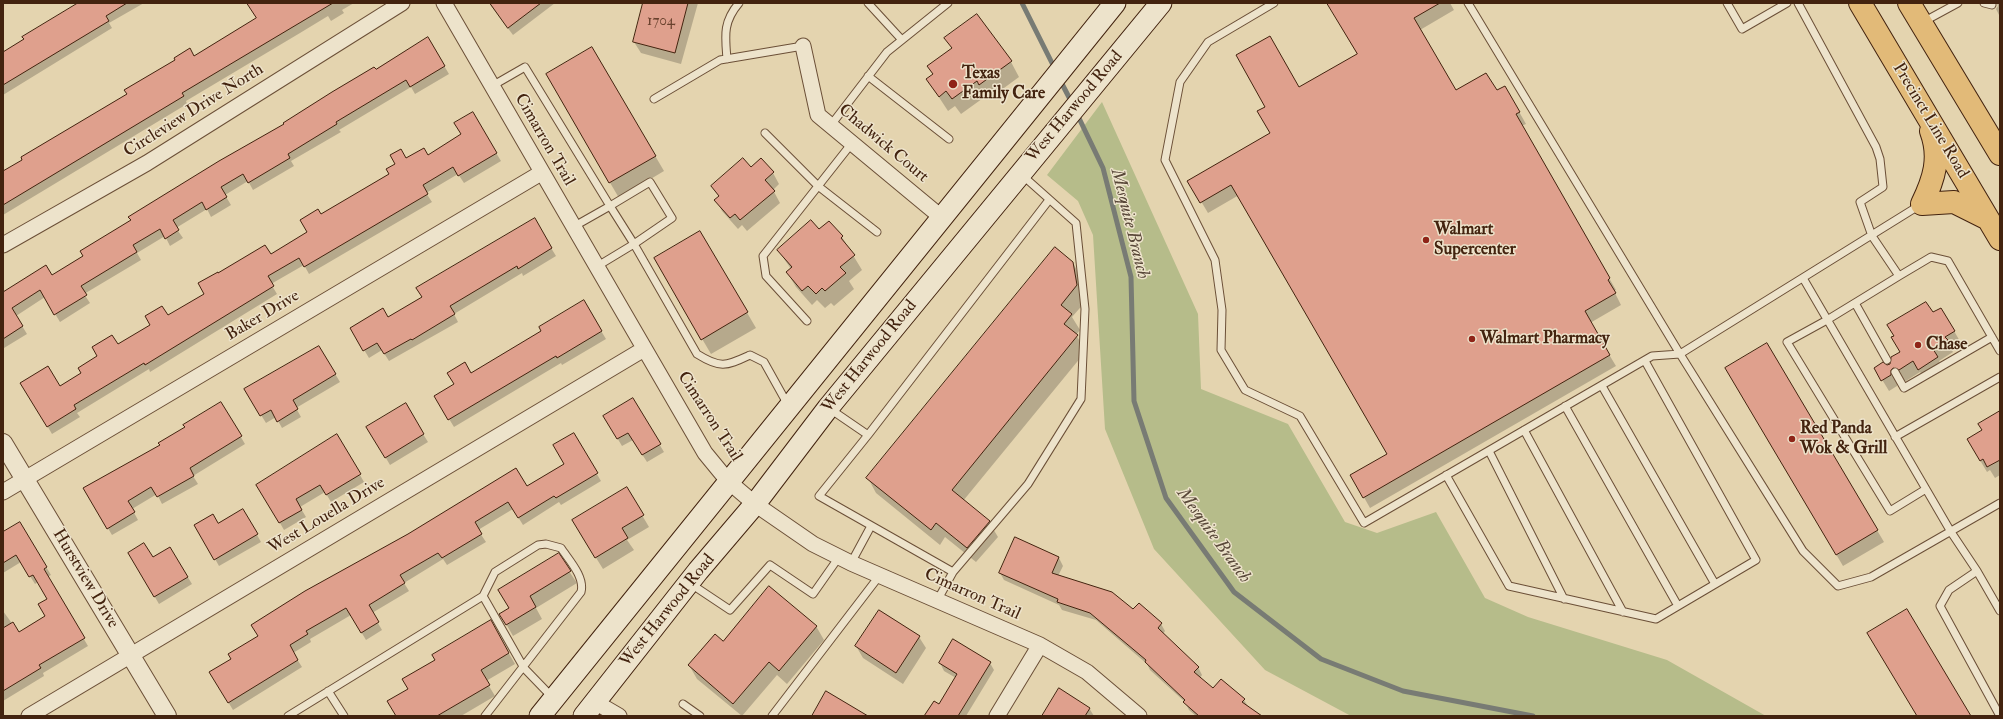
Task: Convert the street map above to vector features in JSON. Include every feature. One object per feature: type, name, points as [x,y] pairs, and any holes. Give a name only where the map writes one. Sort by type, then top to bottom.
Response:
[{"type":"main road","name":"West Harwood Road","points":[[540,716],[788,406],[1115,3]]},
{"type":"main road","name":"West Harwood Road","points":[[590,709],[689,583],[755,504],[828,408],[1161,3]]},
{"type":"main road","name":"Precinct Line Road","points":[[1860,3],[2000,239]]},
{"type":"main road","points":[[1909,3],[2000,154]]},
{"type":"main road","points":[[1922,204],[1933,182],[1936,145],[1926,115]]},
{"type":"main road","points":[[1922,204],[1954,202],[1988,219]]},
{"type":"street","name":"Circleview Drive North","points":[[3,245],[147,164],[402,3]]},
{"type":"street","name":"Cimarron Trail","points":[[444,3],[596,268],[705,453],[728,481],[755,504],[813,544],[845,560],[1040,645],[1087,672],[1139,716]]},
{"type":"street","name":"Chadwick Court","points":[[803,46],[818,115],[941,217]]},
{"type":"street","name":"Baker Drive","points":[[3,492],[541,173]]},
{"type":"street","name":"West Louella Drive","points":[[29,716],[644,349]]},
{"type":"street","name":"Hurstview Drive","points":[[3,443],[167,716]]},
{"type":"street","points":[[997,716],[1040,645]]},
{"type":"street","points":[[590,709],[619,716]]},
{"type":"lane","points":[[727,58],[724,33],[730,13],[739,3]]},
{"type":"lane","points":[[868,3],[902,40]]},
{"type":"lane","points":[[831,125],[887,52],[948,3]]},
{"type":"lane","points":[[1274,3],[1208,42],[1180,82],[1165,160],[1215,260],[1222,310],[1221,350],[1245,390],[1300,416],[1364,523],[1652,356],[1680,354],[1922,204]]},
{"type":"lane","points":[[1468,3],[1680,354],[1803,551],[1838,586],[1871,577],[2000,503]]},
{"type":"lane","points":[[1727,3],[1742,29],[1787,3]]},
{"type":"lane","points":[[1798,3],[1876,147],[1880,159],[1882,187],[1860,202],[1872,236],[1899,276]]},
{"type":"lane","points":[[1921,23],[1958,3]]},
{"type":"lane","points":[[1984,3],[1992,5]]},
{"type":"lane","points":[[654,99],[720,60],[803,46]]},
{"type":"lane","points":[[492,86],[525,68],[634,244],[697,354],[712,363],[730,364],[750,355],[764,362],[788,406]]},
{"type":"lane","points":[[868,76],[949,139]]},
{"type":"lane","points":[[766,133],[818,186],[877,232]]},
{"type":"lane","points":[[807,321],[766,276],[763,256],[852,142]]},
{"type":"lane","points":[[937,600],[953,572],[1028,484],[1081,399],[1085,309],[1076,223],[1020,173]]},
{"type":"lane","points":[[573,227],[650,182],[672,218],[596,268]]},
{"type":"lane","points":[[953,572],[819,496],[868,435],[1049,200]]},
{"type":"lane","points":[[1926,489],[1890,511],[1787,342],[1827,320],[1931,257],[1948,261],[2000,351]]},
{"type":"lane","points":[[1802,278],[1950,532],[1977,571],[2000,610]]},
{"type":"lane","points":[[1855,303],[1887,360]]},
{"type":"lane","points":[[1895,372],[1904,388],[1992,337]]},
{"type":"lane","points":[[1446,476],[1509,586],[1656,619],[1756,560],[1645,360]]},
{"type":"lane","points":[[1895,437],[2000,377]]},
{"type":"lane","points":[[1602,386],[1715,584]]},
{"type":"lane","points":[[1565,406],[1678,606]]},
{"type":"lane","points":[[828,408],[868,435]]},
{"type":"lane","points":[[1524,430],[1623,612]]},
{"type":"lane","points":[[1489,451],[1564,598]]},
{"type":"lane","points":[[689,583],[730,610],[770,565],[812,594],[845,560],[871,526]]},
{"type":"lane","points":[[288,716],[483,596],[495,572],[538,545],[546,544],[560,548],[581,580],[581,592],[524,668],[485,716]]},
{"type":"lane","points":[[1977,571],[1948,590],[1940,606],[2000,716]]},
{"type":"lane","points":[[772,716],[880,575]]},
{"type":"lane","points":[[483,596],[524,668],[553,699]]},
{"type":"lane","points":[[328,691],[344,716]]},
{"type":"lane","points":[[683,704],[700,716]]},
{"type":"green space","points":[[1102,102],[1198,314],[1201,389],[1288,424],[1345,522],[1377,533],[1436,512],[1485,598],[1528,617],[1667,660],[1766,716],[1351,716],[1265,670],[1154,549],[1105,429],[1093,235],[1078,201],[1047,175]]},
{"type":"building","points":[[78,3],[127,3],[106,16],[109,21],[3,85],[3,52],[24,39],[22,37]]},
{"type":"building","points":[[247,3],[333,3],[182,93],[184,96],[3,205],[3,171],[22,160],[21,157],[127,94],[124,90],[175,60],[174,58],[190,48],[194,56],[256,18]]},
{"type":"building","points":[[490,3],[541,3],[508,28]]},
{"type":"building","points":[[643,3],[688,3],[675,53],[633,42]]},
{"type":"building","name":"Walmart Supercenter","points":[[1327,3],[1440,3],[1414,18],[1456,90],[1486,73],[1497,90],[1505,86],[1520,112],[1516,114],[1610,278],[1608,280],[1616,293],[1585,311],[1610,355],[1363,498],[1350,475],[1387,454],[1231,185],[1200,203],[1187,181],[1270,133],[1257,111],[1265,107],[1236,55],[1270,36],[1299,87],[1357,54]]},
{"type":"building","points":[[977,14],[1012,61],[979,85],[977,81],[952,99],[946,91],[939,97],[926,79],[933,74],[927,66],[952,48],[944,38]]},
{"type":"building","points":[[428,37],[445,66],[410,87],[406,80],[336,122],[337,124],[288,154],[290,158],[248,183],[243,174],[221,187],[227,197],[206,210],[202,202],[173,220],[179,230],[165,239],[160,229],[133,245],[137,252],[81,286],[87,295],[54,315],[40,290],[12,308],[23,326],[3,339],[3,292],[46,265],[52,275],[83,256],[80,251],[131,220],[128,217],[219,161],[284,124],[283,123],[332,92],[374,67],[376,69]]},
{"type":"building","points":[[592,47],[656,156],[609,183],[546,74]]},
{"type":"building","points":[[473,112],[497,153],[458,176],[453,167],[423,185],[428,194],[304,267],[299,258],[268,276],[274,286],[145,365],[144,363],[74,405],[76,409],[47,427],[20,383],[48,366],[60,386],[81,373],[78,368],[97,356],[92,347],[112,335],[118,344],[150,325],[145,316],[162,306],[168,315],[204,294],[198,283],[265,245],[271,254],[307,232],[300,220],[318,209],[321,214],[389,174],[386,169],[395,164],[390,155],[401,149],[406,158],[424,148],[428,155],[461,134],[454,123]]},
{"type":"building","points":[[743,158],[751,167],[761,158],[774,172],[765,180],[775,191],[740,220],[735,214],[730,218],[714,200],[719,196],[711,186]]},
{"type":"building","points":[[535,218],[552,248],[518,269],[517,266],[450,306],[455,314],[412,340],[411,339],[384,354],[377,343],[363,351],[350,328],[383,308],[388,317],[422,297],[416,288]]},
{"type":"building","points":[[811,220],[819,229],[829,221],[843,236],[841,238],[855,255],[840,267],[846,273],[825,291],[822,288],[816,294],[808,286],[802,291],[786,272],[792,267],[777,250]]},
{"type":"building","points":[[700,231],[748,312],[701,340],[654,258]]},
{"type":"building","points":[[1055,247],[1073,262],[1077,285],[1061,305],[1072,314],[1064,324],[1078,335],[952,490],[990,521],[967,548],[936,523],[931,530],[866,478]]},
{"type":"building","points":[[584,300],[602,331],[557,358],[556,356],[448,420],[434,396],[454,384],[447,373],[465,362],[471,373],[541,331],[539,327]]},
{"type":"building","name":"Chase","points":[[1926,302],[1933,312],[1941,308],[1955,331],[1945,337],[1948,340],[1933,349],[1938,357],[1918,370],[1913,361],[1899,370],[1893,368],[1891,370],[1891,375],[1881,381],[1874,368],[1883,362],[1887,365],[1890,364],[1891,357],[1900,352],[1891,337],[1894,336],[1887,325]]},
{"type":"building","points":[[1767,343],[1878,530],[1836,555],[1725,368]]},
{"type":"building","points":[[319,346],[336,374],[293,400],[298,409],[277,422],[271,410],[260,416],[244,389]]},
{"type":"building","points":[[633,398],[661,444],[642,455],[628,433],[617,439],[603,416]]},
{"type":"building","points":[[221,402],[242,436],[190,468],[194,476],[157,497],[151,487],[128,501],[135,512],[107,529],[83,488],[160,445],[158,443],[185,427],[183,425]]},
{"type":"building","points":[[406,403],[424,434],[385,458],[366,427]]},
{"type":"building","points":[[2000,411],[2000,460],[1987,467],[1983,459],[1980,461],[1967,439],[1982,430],[1978,424]]},
{"type":"building","points":[[574,433],[598,473],[556,498],[554,496],[518,518],[508,502],[475,522],[482,534],[442,558],[438,553],[400,575],[405,583],[369,605],[379,622],[361,633],[346,608],[306,631],[308,634],[290,645],[298,660],[228,703],[209,672],[231,659],[228,654],[258,636],[251,625],[305,591],[408,534],[516,468],[527,486],[564,464],[553,445]]},
{"type":"building","points":[[337,434],[361,474],[326,495],[320,485],[296,499],[302,510],[279,523],[256,485]]},
{"type":"building","points":[[627,487],[644,515],[622,528],[628,538],[595,558],[572,520]]},
{"type":"building","points":[[243,509],[258,534],[214,560],[194,525],[213,514],[218,523]]},
{"type":"building","points":[[20,522],[47,567],[44,569],[85,638],[39,665],[41,668],[3,691],[3,628],[13,622],[19,632],[45,616],[38,604],[47,599],[33,575],[29,577],[16,555],[3,563],[3,532]]},
{"type":"building","points":[[1015,537],[1059,557],[1052,573],[1112,592],[1133,609],[1139,603],[1162,623],[1158,628],[1199,667],[1194,672],[1213,688],[1221,679],[1245,699],[1242,702],[1262,716],[1199,716],[1183,702],[1185,700],[1145,662],[1146,660],[1090,613],[1057,602],[1058,599],[999,573]]},
{"type":"building","points":[[144,543],[153,557],[170,547],[188,577],[154,597],[128,553]]},
{"type":"building","points":[[559,553],[571,571],[530,596],[536,607],[506,625],[499,614],[509,608],[498,590]]},
{"type":"building","points":[[769,586],[817,626],[779,671],[769,662],[733,704],[688,665],[715,634],[723,641]]},
{"type":"building","points":[[1907,609],[1971,716],[1917,716],[1867,633]]},
{"type":"building","points":[[879,610],[920,636],[896,673],[855,646]]},
{"type":"building","points":[[491,620],[509,653],[481,670],[490,685],[437,716],[396,716],[387,701],[408,689],[402,679],[435,660],[432,655]]},
{"type":"building","points":[[953,639],[991,662],[958,716],[924,716],[934,701],[939,704],[957,674],[939,663]]},
{"type":"building","points":[[1059,688],[1090,708],[1085,716],[1042,716]]},
{"type":"building","points":[[826,691],[868,716],[812,716]]},
{"type":"waterway","name":"Mesquite Branch","points":[[1022,3],[1055,69]]},
{"type":"waterway","name":"Mesquite Branch","points":[[1060,80],[1072,103]]},
{"type":"waterway","name":"Mesquite Branch","points":[[1077,114],[1103,168],[1131,277],[1134,401],[1166,498],[1234,592],[1321,659],[1403,691],[1533,716]]},
{"type":"place","name":"Texas Family Care","points":[[953,84]]},
{"type":"place","name":"Walmart Supercenter","points":[[1426,240]]},
{"type":"place","name":"Walmart Pharmacy","points":[[1472,339]]},
{"type":"place","name":"Chase","points":[[1918,345]]},
{"type":"place","name":"Red Panda Wok & Grill","points":[[1792,439]]}]
